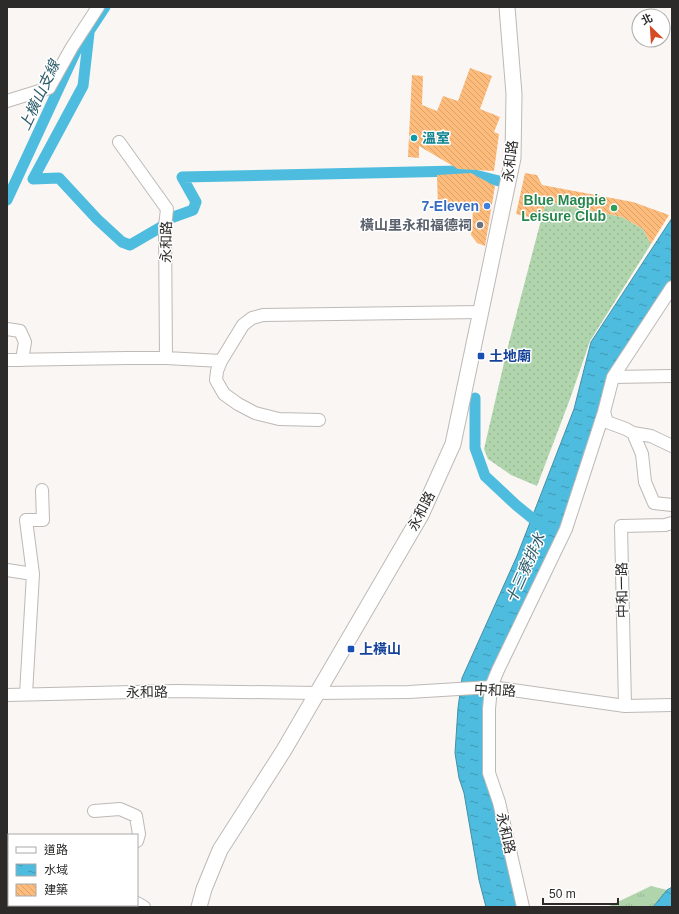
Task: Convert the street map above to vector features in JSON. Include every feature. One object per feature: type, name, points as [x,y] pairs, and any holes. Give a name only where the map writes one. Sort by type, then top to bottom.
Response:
[{"type":"main road","name":"永和路","points":[[199,907],[204,889],[220,850],[284,750],[421,515],[453,444],[513,158],[514,94],[507,7]]},
{"type":"street","points":[[7,101],[49,88],[72,47],[98,7]]},
{"type":"street","name":"永和路","points":[[120,142],[167,209],[165,223],[166,358]]},
{"type":"street","name":"永和路","points":[[522,907],[499,802],[489,773],[488,734],[490,687],[566,529],[604,412],[613,377],[672,287]]},
{"type":"street","points":[[320,420],[278,419],[255,413],[238,404],[224,394],[216,380],[217,371],[221,361],[243,325],[252,318],[263,315],[481,312]]},
{"type":"street","points":[[7,329],[20,331],[25,342],[22,360]]},
{"type":"street","points":[[7,360],[166,358],[221,361]]},
{"type":"street","points":[[613,377],[672,376]]},
{"type":"street","points":[[604,412],[607,422],[633,433],[652,436],[672,446]]},
{"type":"street","points":[[633,433],[642,454],[645,482],[654,503],[672,505]]},
{"type":"street","points":[[26,694],[33,574],[26,520],[43,520],[42,490]]},
{"type":"street","name":"中和一路","points":[[625,706],[621,526],[666,526],[672,523]]},
{"type":"street","points":[[7,570],[33,574]]},
{"type":"street","name":"中和路","points":[[316,693],[408,692],[490,687],[625,706],[672,705]]},
{"type":"street","name":"永和路","points":[[7,695],[176,691],[316,693]]},
{"type":"street","points":[[94,811],[120,809],[136,816],[140,834],[138,839]]},
{"type":"green space","points":[[546,201],[622,217],[643,229],[651,244],[590,341],[537,486],[511,475],[488,459],[484,449],[507,350]]},
{"type":"green space","points":[[651,886],[667,890],[653,907],[607,907]]},
{"type":"water","name":"十三寮排水","points":[[672,218],[672,278],[609,376],[564,527],[489,680],[496,804],[518,907],[486,907],[479,880],[464,793],[459,778],[455,753],[462,678],[517,556],[574,409],[591,342]]},
{"type":"water","points":[[672,887],[672,907],[653,907],[667,890]]},
{"type":"building","points":[[470,68],[492,76],[480,109],[500,117],[494,132],[499,134],[494,171],[458,169],[419,146],[419,158],[408,157],[412,75],[423,76],[422,105],[437,111],[443,96],[458,101]]},
{"type":"building","points":[[471,173],[495,186],[485,246],[477,243],[471,235],[473,211],[460,209],[460,206],[438,207],[437,175]]},
{"type":"building","name":"Blue Magpie Leisure Club","points":[[525,173],[537,175],[542,185],[633,202],[669,215],[651,244],[643,229],[622,217],[546,201],[541,220],[516,214]]},
{"type":"waterway","name":"上橫山支線","points":[[7,200],[76,51],[105,7]]},
{"type":"waterway","points":[[89,33],[83,86],[33,179],[59,178],[97,219],[122,242],[130,245],[161,227],[168,219],[193,210],[196,202],[182,177],[459,171],[499,181]]},
{"type":"waterway","name":"十三寮排水","points":[[475,398],[475,448],[485,476],[516,505],[543,527]]},
{"type":"place","name":"溫室","points":[[414,138]]},
{"type":"place","name":"7-Eleven","points":[[487,206]]},
{"type":"place","name":"Blue Magpie Leisure Club","points":[[614,208]]},
{"type":"place","name":"橫山里永和福德祠","points":[[480,225]]},
{"type":"place","name":"土地廟","points":[[481,356]]},
{"type":"place","name":"上橫山","points":[[351,649]]}]
